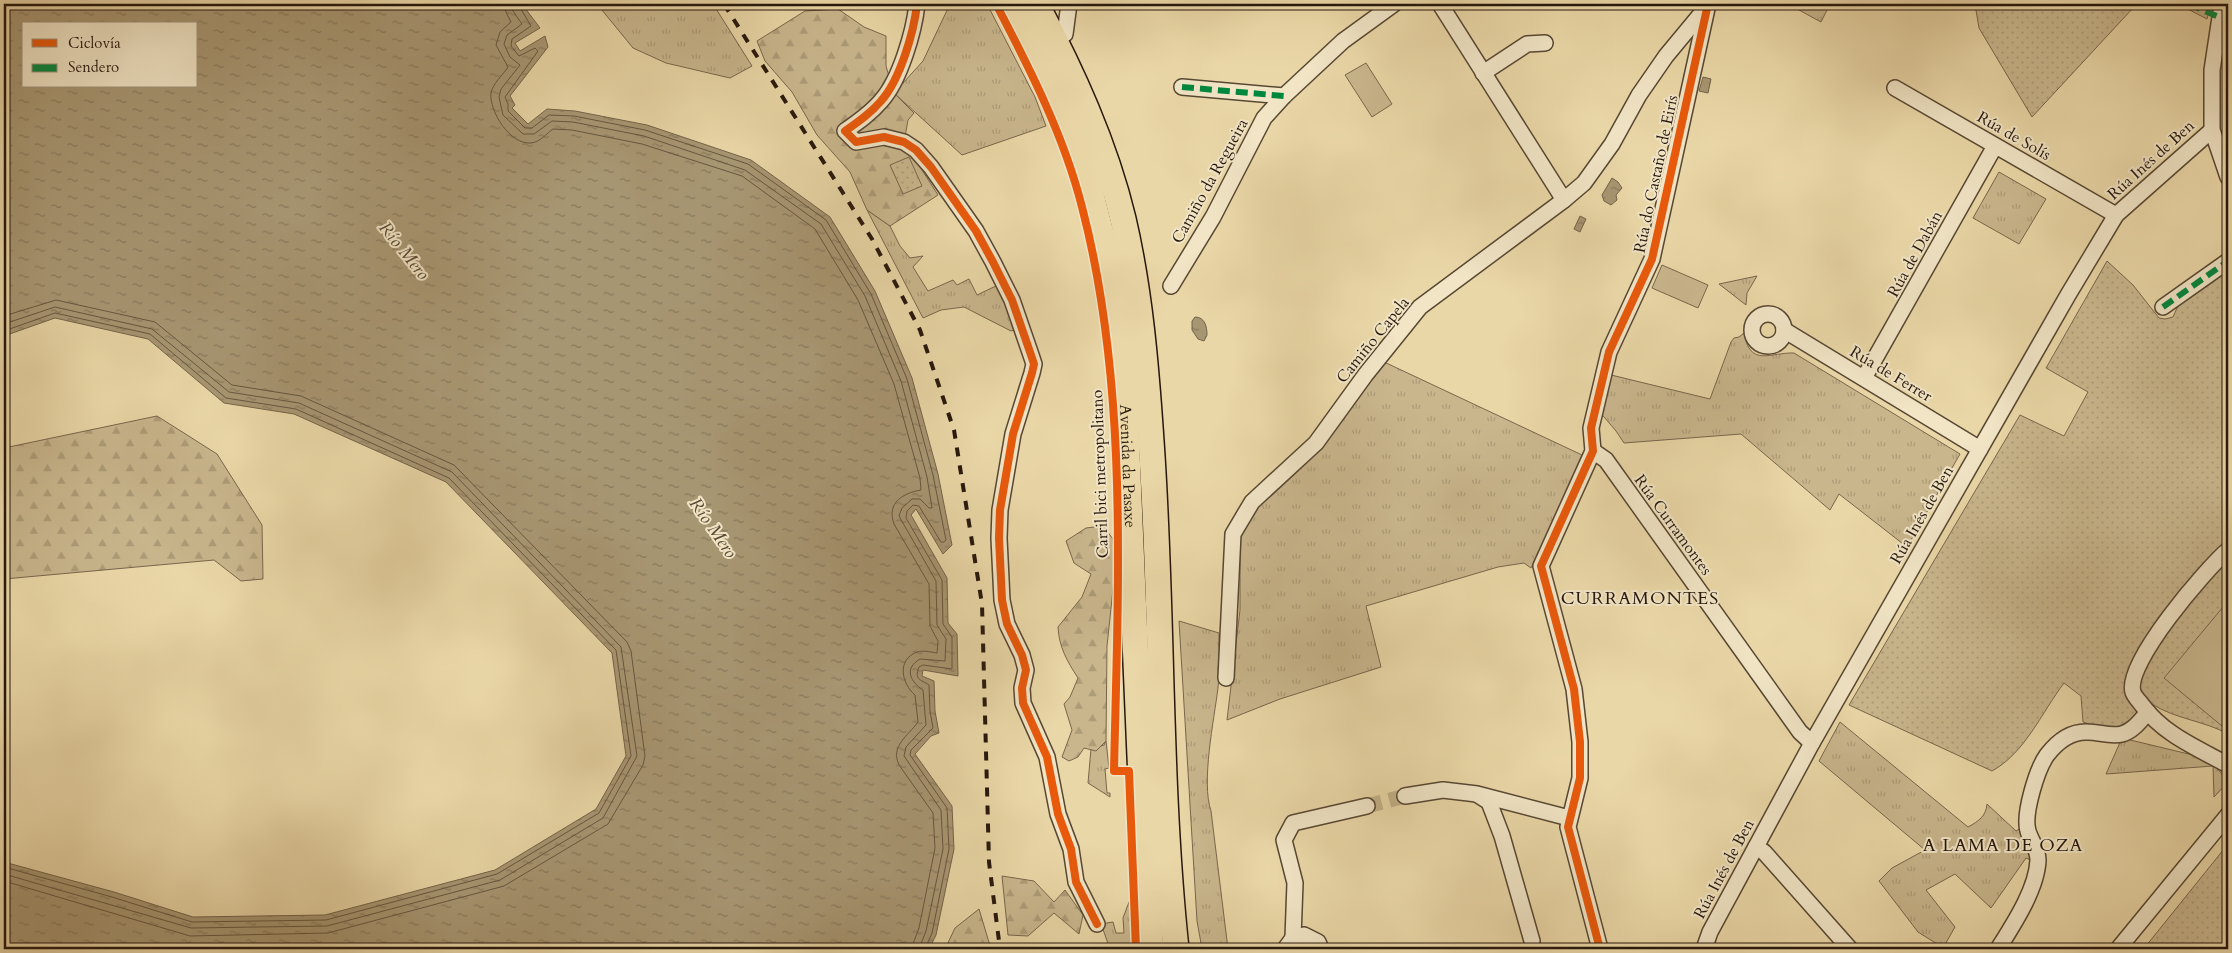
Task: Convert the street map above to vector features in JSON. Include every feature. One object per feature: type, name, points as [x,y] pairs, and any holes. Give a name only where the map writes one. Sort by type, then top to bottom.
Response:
[{"type":"main road","name":"Avenida da Pasaxe","points":[[1011,4],[1062,110],[1085,171],[1111,272],[1123,359],[1145,873],[1151,949]]},
{"type":"main road","name":"Avenida da Pasaxe","points":[[1036,4],[1087,111],[1122,218],[1136,282],[1148,396],[1158,535],[1168,851],[1176,949]]},
{"type":"main road","points":[[1050,4],[1102,120],[1134,224],[1150,312],[1154,369],[1148,396]]},
{"type":"street","points":[[918,4],[910,43],[883,99],[868,115],[846,131],[856,142],[884,137],[904,142],[916,150],[931,167],[976,230],[993,262],[1012,300],[1034,364],[1013,434],[999,516],[1002,600],[1007,624],[1022,655],[1026,670],[1022,688],[1023,703],[1047,757],[1058,814],[1071,850],[1076,882],[1097,924]]},
{"type":"street","points":[[1065,34],[1069,4]]},
{"type":"street","name":"Camiño da Regueira","points":[[1171,286],[1213,217],[1264,118],[1284,96],[1343,41],[1394,4]]},
{"type":"street","points":[[1440,4],[1564,200]]},
{"type":"street","points":[[2222,4],[2224,28],[2212,70],[2212,130],[2228,177]]},
{"type":"street","name":"Camiño Capela","points":[[1226,678],[1233,534],[1252,502],[1316,443],[1366,374],[1420,308],[1584,183],[1612,144],[1639,95],[1666,56],[1707,6]]},
{"type":"street","name":"Rúa do Castaño de Eirís","points":[[1600,949],[1568,827],[1580,778],[1580,742],[1574,689],[1541,566],[1593,451],[1591,428],[1608,352],[1652,259],[1707,6]]},
{"type":"street","points":[[1483,72],[1526,44],[1545,43]]},
{"type":"street","name":"Camiño da Regueira","points":[[1182,87],[1284,96]]},
{"type":"street","name":"Rúa de Solís","points":[[1895,88],[2116,215]]},
{"type":"street","name":"Rúa Inés de Ben","points":[[1704,949],[1710,932],[1812,743],[2116,215],[2212,130]]},
{"type":"street","name":"Rúa de Dabán","points":[[1864,378],[1995,146]]},
{"type":"street","points":[[2163,307],[2228,261]]},
{"type":"street","name":"Rúa de Ferrer","points":[[1784,330],[1980,449]]},
{"type":"street","name":"Rúa Curramontes","points":[[1593,451],[1606,460],[1800,732],[1812,743]]},
{"type":"street","points":[[2228,550],[2214,563],[2150,643],[2134,674],[2133,692],[2162,727],[2185,742],[2228,765]]},
{"type":"street","points":[[1998,949],[2020,913],[2038,860],[2036,848],[2027,830],[2029,803],[2040,767],[2055,747],[2070,736],[2087,732],[2121,735],[2134,727],[2148,712]]},
{"type":"street","points":[[1405,796],[1442,790],[1477,794],[1569,818]]},
{"type":"street","points":[[1477,794],[1489,802],[1502,836],[1532,941]]},
{"type":"street","points":[[1289,944],[1295,883],[1284,840],[1293,823],[1367,806]]},
{"type":"street","points":[[2118,949],[2228,816]]},
{"type":"street","points":[[1756,847],[1764,852],[1850,949]]},
{"type":"street","points":[[1289,944],[1304,935],[1310,936],[1318,942],[1321,949]]},
{"type":"green space","points":[[597,4],[713,4],[752,66],[730,78],[666,63],[633,48]]},
{"type":"green space","points":[[950,4],[987,4],[1035,97],[1046,126],[962,155],[894,93],[923,61]]},
{"type":"green space","points":[[1788,4],[1830,4],[1821,22]]},
{"type":"green space","points":[[1975,4],[2131,4],[2133,8],[2032,117],[1979,28]]},
{"type":"green space","points":[[2178,4],[2211,4],[2207,19]]},
{"type":"green space","points":[[838,9],[864,27],[886,36],[886,66],[894,93],[914,113],[908,120],[904,142],[938,195],[890,226],[867,210],[850,172],[817,135],[792,92],[765,61],[757,41],[805,11]]},
{"type":"green space","points":[[1366,63],[1392,104],[1372,117],[1345,75]]},
{"type":"green space","points":[[909,157],[922,186],[903,194],[890,165]]},
{"type":"green space","points":[[1999,172],[2046,199],[2019,244],[1973,218]]},
{"type":"green space","points":[[867,210],[890,226],[900,246],[910,258],[923,256],[913,267],[928,291],[953,280],[957,285],[969,279],[977,295],[998,285],[1017,329],[1011,331],[964,307],[941,310],[923,318]]},
{"type":"green space","points":[[2107,261],[2133,285],[2159,318],[2165,319],[2173,317],[2181,299],[2228,270],[2228,734],[2170,713],[2152,704],[2125,727],[2109,730],[2083,722],[2081,696],[2064,683],[2014,754],[1992,771],[1849,705],[2020,415],[2064,436],[2088,392],[2046,368]]},
{"type":"green space","points":[[1662,265],[1708,285],[1698,308],[1652,288]]},
{"type":"green space","points":[[1757,276],[1747,293],[1746,305],[1719,284]]},
{"type":"green space","points":[[1744,333],[1751,351],[1756,354],[1763,356],[1794,353],[1960,454],[1907,547],[1839,494],[1830,510],[1741,434],[1624,443],[1598,410],[1607,374],[1710,399],[1731,342],[1734,338]]},
{"type":"green space","points":[[1382,361],[1582,455],[1556,518],[1531,568],[1524,563],[1498,567],[1366,606],[1381,667],[1280,699],[1227,720],[1240,610],[1240,530],[1264,499]]},
{"type":"green space","points":[[157,416],[217,454],[262,525],[263,579],[241,581],[214,560],[4,579],[4,448]]},
{"type":"green space","points":[[1103,526],[1113,539],[1115,570],[1107,646],[1106,741],[1096,751],[1084,748],[1078,757],[1069,761],[1062,757],[1072,730],[1064,704],[1070,697],[1078,678],[1064,654],[1058,627],[1082,597],[1091,574],[1074,563],[1066,541],[1086,528]]},
{"type":"green space","points":[[2228,601],[2228,731],[2164,678]]},
{"type":"green space","points":[[1179,621],[1219,633],[1219,681],[1209,751],[1207,784],[1228,949],[1202,949],[1197,921]]},
{"type":"green space","points":[[1840,722],[1968,827],[1981,818],[1987,804],[2016,831],[2021,828],[2035,862],[2026,858],[1991,908],[1955,874],[1926,890],[1955,927],[1943,948],[1918,932],[1879,881],[1892,868],[1925,850],[1819,761]]},
{"type":"green space","points":[[2122,738],[2197,756],[2213,766],[2106,774]]},
{"type":"green space","points":[[1106,741],[1109,768],[1105,769],[1107,793],[1110,793],[1110,797],[1088,783],[1091,749],[1104,745]]},
{"type":"green space","points":[[2214,764],[2228,782],[2214,797],[2213,766]]},
{"type":"green space","points":[[2228,844],[2228,949],[2143,949],[2150,941]]},
{"type":"green space","points":[[1002,876],[1034,881],[1054,902],[1065,890],[1083,915],[1079,934],[1054,913],[1028,936],[1008,935]]},
{"type":"green space","points":[[1129,902],[1133,949],[1110,949],[1101,924],[1113,922],[1116,933],[1124,933],[1123,918]]},
{"type":"green space","points":[[979,909],[991,949],[945,949],[955,928]]},
{"type":"water","name":"Río Mero","points":[[4,4],[522,4],[540,28],[515,43],[520,51],[545,36],[548,47],[510,96],[515,105],[512,108],[528,124],[547,109],[575,111],[647,125],[751,160],[830,217],[875,291],[912,378],[938,474],[952,545],[943,554],[916,509],[911,515],[947,578],[948,623],[957,634],[958,676],[923,670],[922,676],[934,681],[935,711],[939,733],[931,736],[915,754],[952,806],[954,849],[936,935],[929,949],[4,949],[4,862],[114,892],[193,917],[325,915],[495,870],[596,809],[626,756],[612,653],[446,482],[294,414],[224,403],[148,339],[55,318],[4,336]]},
{"type":"water","points":[[1703,77],[1711,79],[1708,93],[1699,91]]},
{"type":"water","points":[[1612,178],[1622,188],[1616,195],[1617,200],[1611,205],[1604,201],[1602,195]]},
{"type":"water","points":[[1580,216],[1586,219],[1580,232],[1574,229]]},
{"type":"water","points":[[1195,317],[1201,319],[1206,326],[1207,335],[1204,341],[1198,339],[1192,330],[1192,321]]},
{"type":"tunnel","points":[[1367,806],[1405,796]]},
{"type":"railway","points":[[724,4],[872,239],[920,330],[954,430],[982,604],[989,862],[1000,949]]},
{"type":"marked path","points":[[2189,4],[2221,18]]},
{"type":"marked path","points":[[1182,87],[1284,96]]},
{"type":"marked path","points":[[2163,307],[2228,261]]},
{"type":"cycle path","points":[[917,4],[913,28],[905,55],[888,92],[864,117],[845,131],[856,142],[884,137],[904,142],[916,150],[931,167],[976,231],[993,262],[1012,300],[1034,364],[1013,434],[1000,510],[999,538],[1002,600],[1007,624],[1022,655],[1026,670],[1022,688],[1023,703],[1047,757],[1058,814],[1071,849],[1076,882],[1097,924]]},
{"type":"cycle path","name":"Carril bici metropolitano","points":[[996,4],[1045,103],[1066,154],[1082,207],[1097,275],[1107,345],[1114,416],[1117,487],[1118,559],[1114,771],[1129,771],[1136,949]]},
{"type":"cycle path","points":[[1600,949],[1568,827],[1580,778],[1580,742],[1574,689],[1541,566],[1593,451],[1591,428],[1609,352],[1652,259],[1708,4]]},
{"type":"district","name":"CURRAMONTES","points":[[1640,598]]},
{"type":"district","name":"A LAMA DE OZA","points":[[2003,845]]}]
